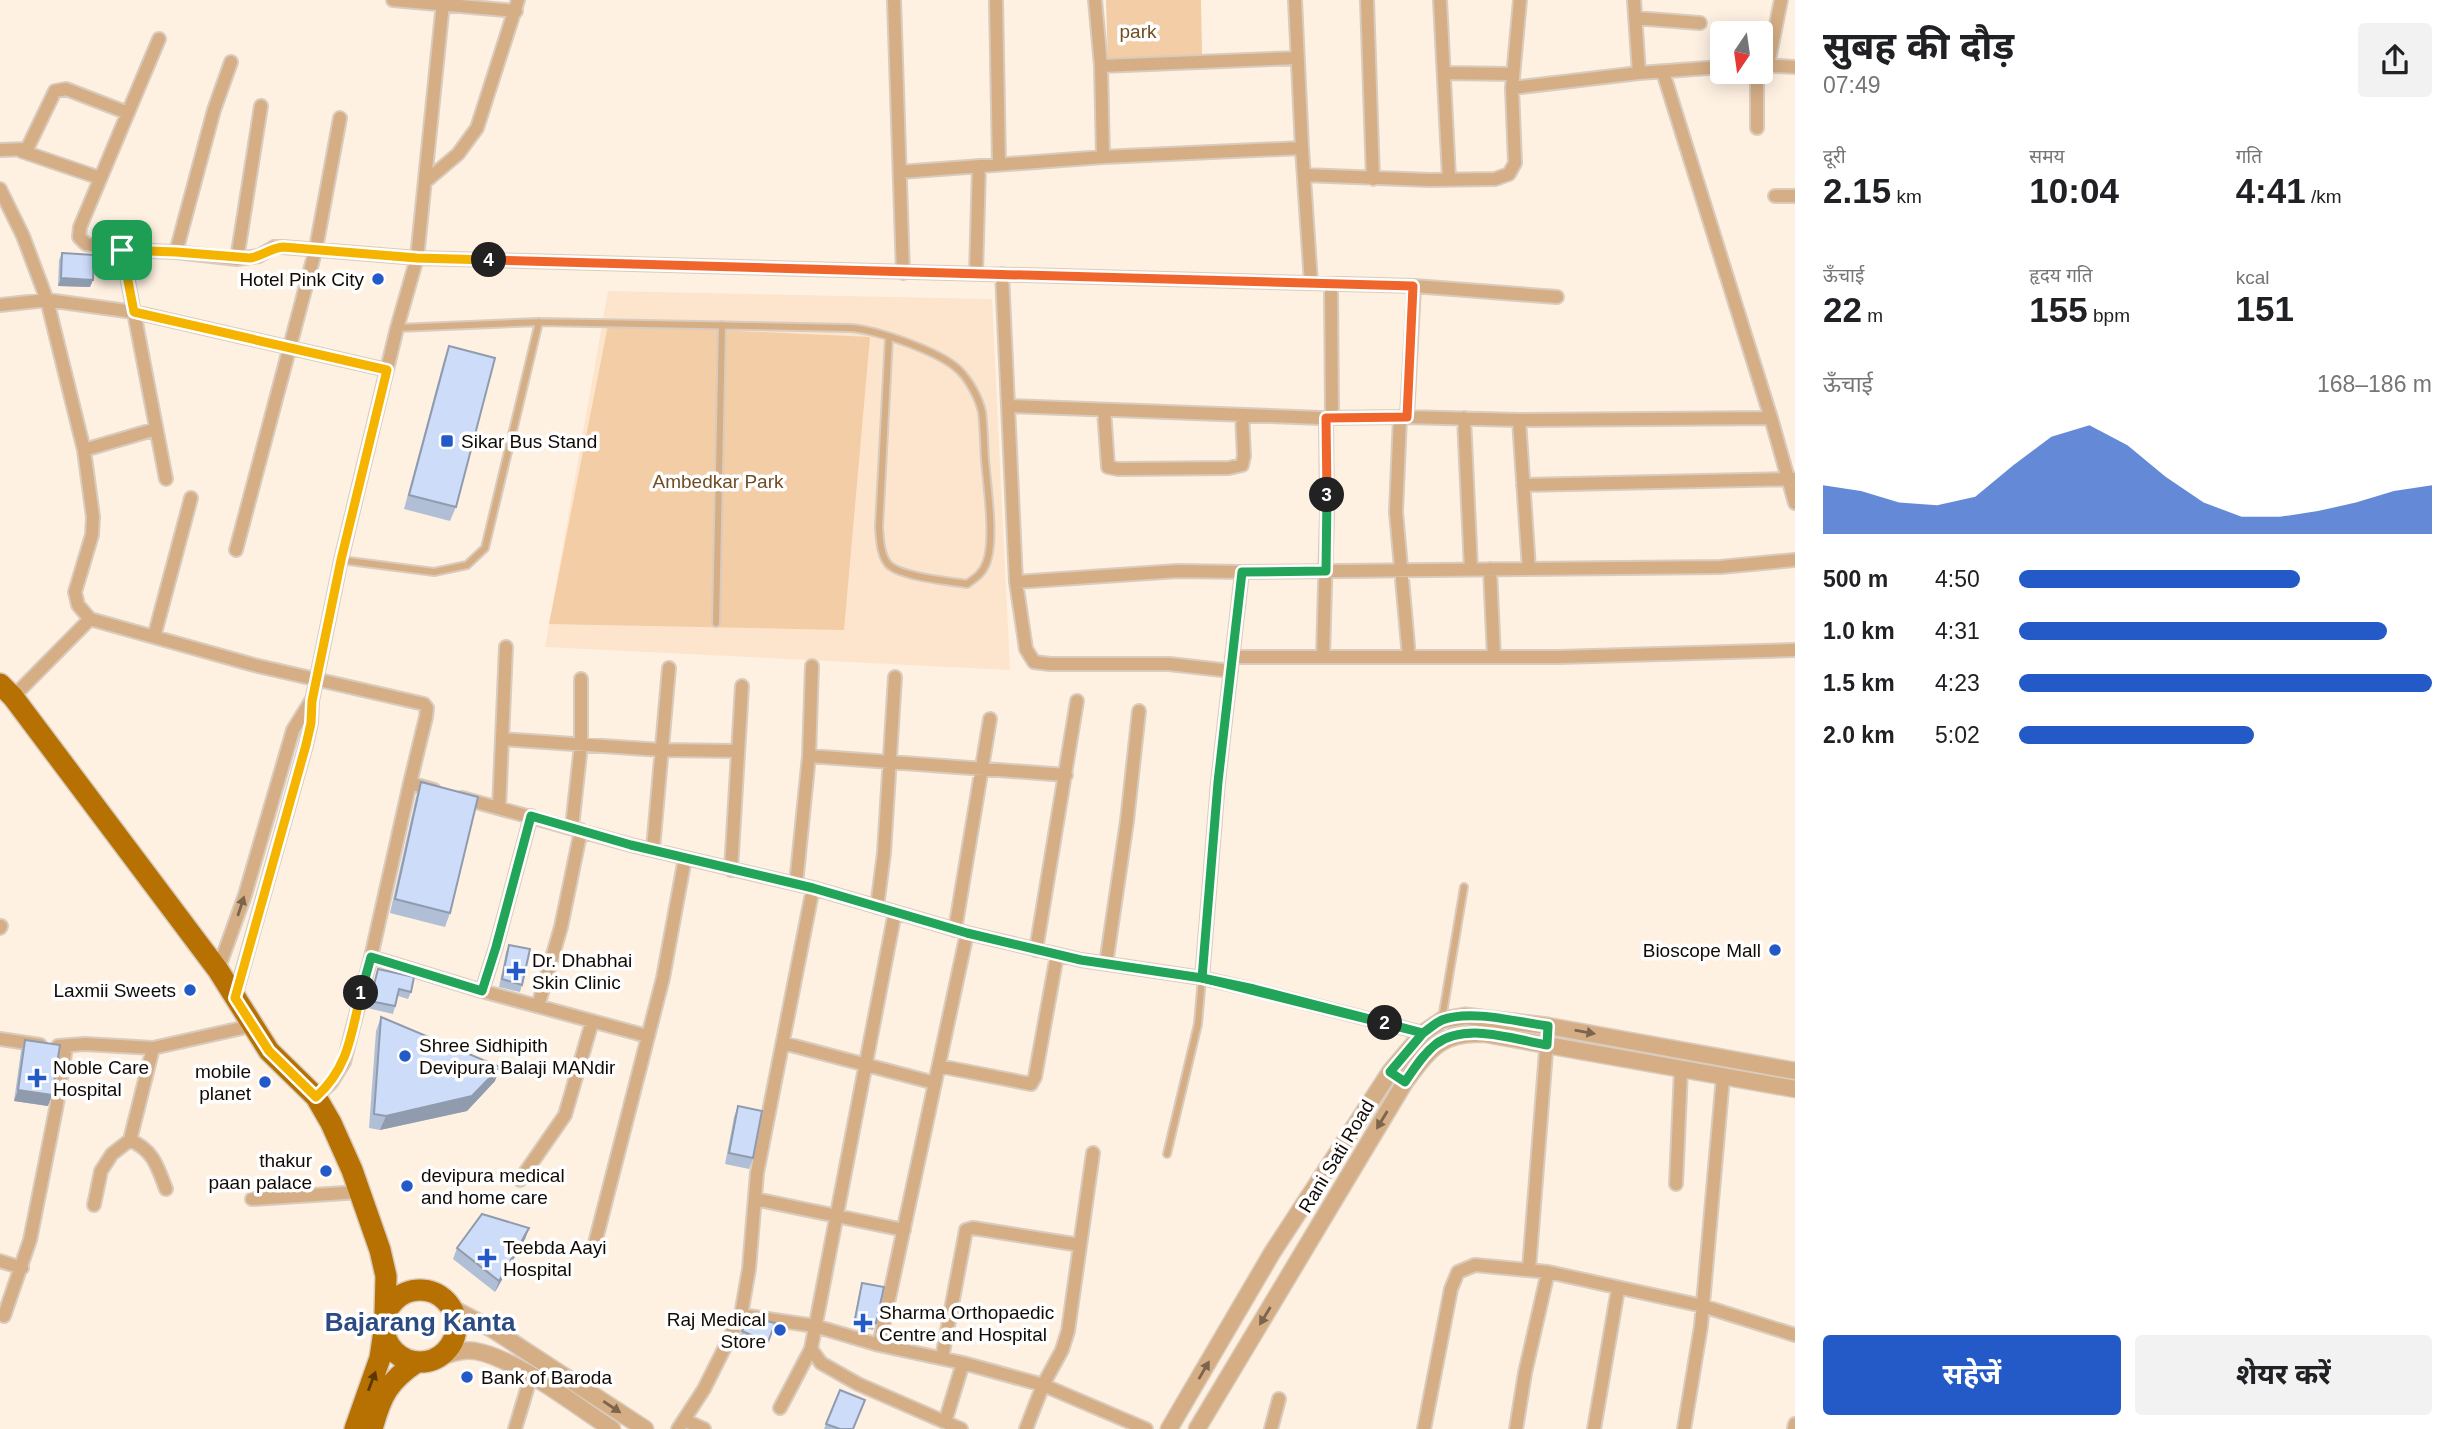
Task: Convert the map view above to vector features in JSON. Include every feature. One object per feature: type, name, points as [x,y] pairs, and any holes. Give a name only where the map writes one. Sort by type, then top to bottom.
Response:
[{"type":"main road","points":[[6,691],[218,970],[269,1051],[316,1097],[337,1135],[360,1192],[386,1276],[385,1323],[380,1358],[355,1429]]},
{"type":"main road","points":[[372,1429],[387,1388],[400,1373],[446,1351],[454,1338],[456,1322],[450,1307],[439,1295],[423,1290],[394,1271],[380,1250]]},
{"type":"main road","points":[[423,1290],[407,1293],[394,1301],[385,1323],[390,1346],[401,1357],[425,1361]]},
{"type":"street","points":[[393,0],[517,5],[477,128],[458,154],[425,182]]},
{"type":"street","points":[[894,0],[903,273]]},
{"type":"street","points":[[996,0],[999,164]]},
{"type":"street","points":[[1095,0],[1101,66],[1103,157]]},
{"type":"street","points":[[1295,0],[1311,284]]},
{"type":"street","points":[[1367,0],[1373,179]]},
{"type":"street","points":[[1440,0],[1449,178]]},
{"type":"street","points":[[1304,175],[1429,180],[1496,179],[1509,174],[1515,163],[1512,88],[1520,0]]},
{"type":"street","points":[[1634,0],[1639,73]]},
{"type":"street","points":[[1773,28],[1781,0]]},
{"type":"street","points":[[235,998],[306,745],[312,701],[341,560],[397,328],[417,258],[443,3]]},
{"type":"street","points":[[1635,18],[1700,23]]},
{"type":"street","points":[[159,39],[80,227],[79,237],[86,244],[122,250],[176,252],[237,259],[259,257],[274,247],[316,248],[417,258],[1413,286],[1557,297]]},
{"type":"street","points":[[1101,66],[1297,58]]},
{"type":"street","points":[[176,252],[214,110],[232,62]]},
{"type":"street","points":[[1773,67],[1795,67]]},
{"type":"street","points":[[1512,88],[1639,73],[1710,68]]},
{"type":"street","points":[[1663,72],[1792,479],[1795,503]]},
{"type":"street","points":[[1444,73],[1513,74]]},
{"type":"street","points":[[1757,128],[1761,84]]},
{"type":"street","points":[[21,151],[30,145],[55,91],[60,88],[128,113]]},
{"type":"street","points":[[237,259],[261,106]]},
{"type":"street","points":[[236,550],[316,248],[340,118]]},
{"type":"street","points":[[900,172],[1103,157],[1302,148]]},
{"type":"street","points":[[0,150],[21,151],[100,178]]},
{"type":"street","points":[[976,274],[979,166]]},
{"type":"street","points":[[0,188],[23,236],[47,300],[85,450],[93,517],[92,535],[75,592],[78,605],[90,619],[254,666],[418,703],[427,708],[371,957],[344,1062],[331,1083],[316,1097]]},
{"type":"street","points":[[1775,196],[1795,196]]},
{"type":"street","points":[[122,250],[166,480]]},
{"type":"street","points":[[1002,274],[1016,582],[1026,649],[1034,662],[1232,664],[1323,657],[1494,657],[1795,650]]},
{"type":"street","points":[[1323,657],[1331,284]]},
{"type":"street","points":[[1409,657],[1396,512],[1413,286]]},
{"type":"street","points":[[0,305],[47,300],[134,312],[387,370]]},
{"type":"street","points":[[1009,406],[1329,418],[1771,418]]},
{"type":"street","points":[[1104,410],[1105,458],[1108,467],[1118,469],[1229,468],[1242,465],[1242,415]]},
{"type":"street","points":[[1464,418],[1471,569]]},
{"type":"street","points":[[1519,419],[1529,569]]},
{"type":"street","points":[[85,450],[156,429]]},
{"type":"street","points":[[1523,485],[1792,479]]},
{"type":"street","points":[[154,637],[191,498]]},
{"type":"street","points":[[1016,582],[1167,571],[1720,567],[1795,560]]},
{"type":"street","points":[[1490,569],[1494,657]]},
{"type":"street","points":[[1202,978],[1218,782],[1242,572]]},
{"type":"street","points":[[6,691],[90,619]]},
{"type":"street","points":[[499,808],[506,647]]},
{"type":"street","points":[[796,884],[809,756],[812,666]]},
{"type":"street","points":[[653,849],[669,668]]},
{"type":"street","points":[[877,907],[891,761],[895,677]]},
{"type":"street","points":[[538,1006],[561,928],[577,829],[580,679]]},
{"type":"street","points":[[731,870],[742,687]]},
{"type":"street","points":[[218,970],[245,895],[293,730],[312,701]]},
{"type":"street","points":[[1037,950],[1077,701]]},
{"type":"street","points":[[1106,964],[1139,711]]},
{"type":"street","points":[[879,1345],[939,1066],[961,932],[990,719]]},
{"type":"street","points":[[502,739],[661,750],[738,751]]},
{"type":"street","points":[[809,756],[1066,775]]},
{"type":"street","points":[[410,783],[631,845],[813,888],[961,932],[1057,955],[1202,978],[1423,1033]]},
{"type":"street","points":[[482,991],[531,816]]},
{"type":"street","points":[[593,1251],[663,978],[685,858]]},
{"type":"street","points":[[704,1429],[681,1425],[704,1390],[741,1315],[749,1269],[757,1173],[813,888]]},
{"type":"street","points":[[780,1408],[811,1349],[895,912]]},
{"type":"street","points":[[939,1066],[1031,1084],[1035,1077],[1057,955]]},
{"type":"street","points":[[371,957],[482,991],[647,1036]]},
{"type":"street","points":[[1169,1429],[1272,1253],[1390,1072],[1423,1033],[1442,1020],[1465,1016],[1548,1026],[1795,1071]]},
{"type":"street","points":[[520,1180],[565,1115],[592,1022]]},
{"type":"street","points":[[0,1039],[66,1047],[85,1044],[153,1048],[251,1026]]},
{"type":"street","points":[[1529,1269],[1548,1026]]},
{"type":"street","name":"Rani Sati Road","points":[[1197,1429],[1405,1082],[1434,1046],[1449,1036],[1476,1034],[1795,1089]]},
{"type":"street","points":[[783,1043],[935,1083]]},
{"type":"street","points":[[4,1317],[22,1268],[33,1227],[66,1047]]},
{"type":"street","points":[[93,1205],[101,1171],[112,1154],[130,1140],[153,1048]]},
{"type":"street","points":[[1676,1184],[1681,1070]]},
{"type":"street","points":[[1390,1072],[1405,1082]]},
{"type":"street","points":[[1684,1429],[1703,1306],[1723,1077]]},
{"type":"street","points":[[130,1140],[141,1145],[153,1156],[166,1189]]},
{"type":"street","points":[[1026,1429],[1068,1331],[1093,1153]]},
{"type":"street","points":[[252,1199],[360,1192]]},
{"type":"street","points":[[755,1199],[904,1230]]},
{"type":"street","points":[[942,1358],[967,1230],[973,1228],[1080,1245]]},
{"type":"street","points":[[0,1261],[22,1268]]},
{"type":"street","points":[[1424,1429],[1451,1289],[1458,1272],[1475,1265],[1548,1272],[1703,1306],[1795,1335]]},
{"type":"street","points":[[1516,1429],[1525,1373],[1548,1272]]},
{"type":"street","points":[[1594,1429],[1618,1289]]},
{"type":"street","points":[[450,1307],[492,1329],[645,1429]]},
{"type":"street","points":[[741,1315],[815,1326],[879,1345],[964,1363],[1043,1385],[1146,1429]]},
{"type":"street","points":[[811,1349],[821,1363],[845,1377],[961,1429]]},
{"type":"street","points":[[425,1361],[456,1352],[474,1351],[503,1361],[612,1429]]},
{"type":"street","points":[[945,1423],[964,1363]]},
{"type":"street","points":[[515,1429],[531,1376]]},
{"type":"street","points":[[1271,1429],[1279,1399]]},
{"type":"street","points":[[1794,1429],[1795,1424]]},
{"type":"lane","points":[[397,328],[539,322],[863,329],[889,337],[935,355],[958,369],[973,390],[981,410],[990,532],[989,558],[982,574],[967,584],[904,572],[888,564],[881,548],[879,527],[889,337]]},
{"type":"lane","points":[[341,560],[435,572],[467,565],[485,548],[539,322]]},
{"type":"lane","points":[[716,623],[722,325]]},
{"type":"lane","points":[[1442,1020],[1464,887]]},
{"type":"lane","points":[[1167,1154],[1198,1024],[1202,978]]},
{"type":"shaded area","points":[[608,291],[992,299],[1010,670],[545,647]]},
{"type":"green space","name":"park","points":[[1106,0],[1201,0],[1202,54],[1108,66]]},
{"type":"green space","name":"Ambedkar Park","points":[[608,325],[870,337],[844,630],[549,624]]},
{"type":"building","points":[[62,253],[94,255],[93,280],[61,278]]},
{"type":"building","name":"Sikar Bus Stand","points":[[449,346],[495,358],[456,507],[409,495]]},
{"type":"building","points":[[421,782],[478,797],[450,913],[395,899]]},
{"type":"building","points":[[509,945],[530,949],[522,985],[502,979]]},
{"type":"building","points":[[378,969],[414,977],[411,992],[399,989],[395,1006],[370,1001]]},
{"type":"building","name":"Shree Sidhipith Devipura Balaji MANdir","points":[[381,1017],[500,1067],[472,1096],[386,1116],[374,1114]]},
{"type":"building","points":[[25,1040],[60,1045],[52,1095],[18,1090]]},
{"type":"building","points":[[738,1106],[762,1111],[753,1158],[729,1153]]},
{"type":"building","points":[[482,1214],[529,1228],[499,1281],[457,1248]]},
{"type":"building","points":[[862,1283],[884,1287],[876,1323],[855,1319]]},
{"type":"building","points":[[749,1317],[775,1323],[768,1342],[742,1331]]},
{"type":"building","points":[[840,1390],[865,1400],[853,1429],[840,1429],[826,1424]]},
{"type":"place","name":"Hotel Pink City","points":[[378,279]]},
{"type":"place","name":"Sikar Bus Stand","points":[[447,441]]},
{"type":"place","name":"Bioscope Mall","points":[[1775,950]]},
{"type":"place","name":"Dr. Dhabhai Skin Clinic","points":[[516,971]]},
{"type":"place","name":"Laxmii Sweets","points":[[190,990]]},
{"type":"place","name":"Shree Sidhipith Devipura Balaji MANdir","points":[[405,1056]]},
{"type":"place","name":"Noble Care Hospital","points":[[37,1078]]},
{"type":"place","name":"mobile planet","points":[[265,1082]]},
{"type":"place","name":"thakur paan palace","points":[[326,1171]]},
{"type":"place","name":"devipura medical and home care","points":[[407,1186]]},
{"type":"place","name":"Teebda Aayi Hospital","points":[[487,1258]]},
{"type":"place","name":"Sharma Orthopaedic Centre and Hospital","points":[[863,1323]]},
{"type":"place","name":"Raj Medical Store","points":[[780,1330]]},
{"type":"place","name":"Bank of Baroda","points":[[467,1377]]},
{"type":"district","name":"Bajarang Kanta","points":[[420,1322]]},
{"type":"route","points":[[122,250],[134,312],[387,370],[341,560],[312,701],[306,745],[235,998],[269,1051],[316,1097],[331,1083],[344,1062],[371,957],[482,991],[531,816],[631,845],[813,888],[955,930],[1081,960],[1202,978],[1254,989],[1423,1033],[1442,1020],[1465,1016],[1548,1026],[1547,1045],[1486,1034],[1449,1036],[1434,1046],[1405,1082],[1390,1072],[1423,1033],[1202,978],[1218,782],[1242,572],[1326,571],[1326,418],[1407,417],[1413,286],[417,258],[283,247],[274,247],[259,257],[237,259],[176,252],[122,250]]}]
